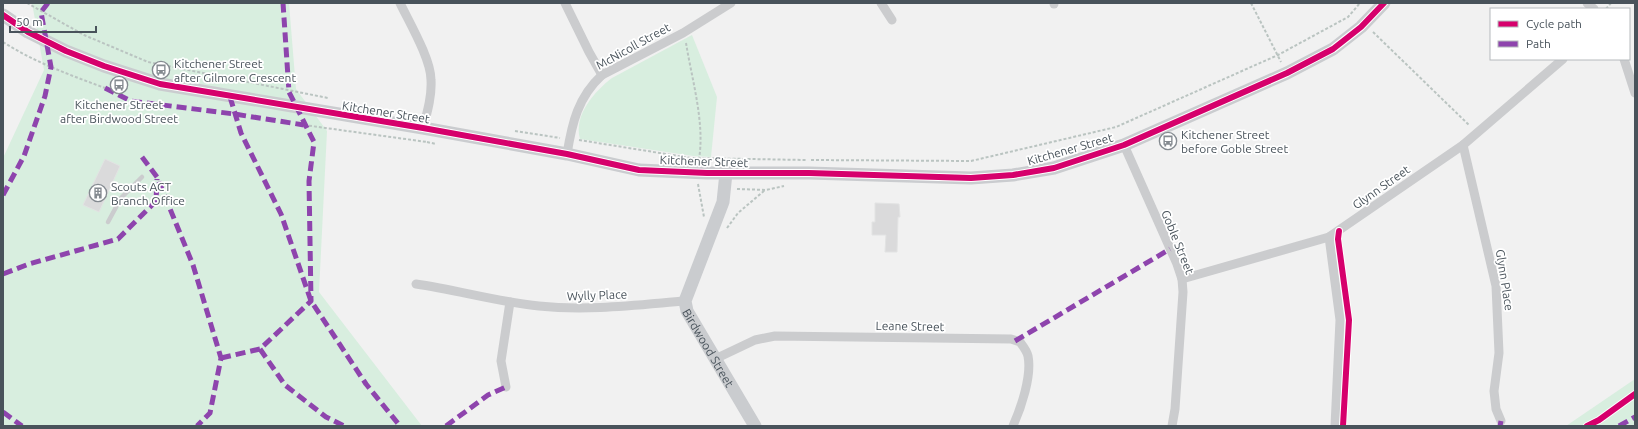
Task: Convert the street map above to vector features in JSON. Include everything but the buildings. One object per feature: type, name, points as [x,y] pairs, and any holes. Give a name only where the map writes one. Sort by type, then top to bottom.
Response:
[{"type":"street","points":[[400,3],[427,62],[431,79],[427,129]]},
{"type":"street","points":[[565,3],[588,52],[602,75]]},
{"type":"street","name":"McNicoll Street","points":[[566,154],[572,124],[582,99],[602,75],[682,33],[730,3]]},
{"type":"street","points":[[881,3],[892,20]]},
{"type":"street","name":"Kitchener Street","points":[[3,15],[28,32],[66,51],[104,66],[160,84],[427,129],[566,154],[639,170],[971,178],[1013,175],[1054,168],[1124,145],[1287,73],[1333,49],[1361,27],[1384,3]]},
{"type":"street","name":"Glynn Street","points":[[1182,279],[1329,237],[1463,145],[1562,60]]},
{"type":"street","points":[[1624,60],[1635,93]]},
{"type":"street","name":"Goble Street","points":[[1124,145],[1177,264],[1182,279],[1183,292],[1175,409],[1172,426]]},
{"type":"street","name":"Glynn Place","points":[[1463,145],[1496,286],[1500,353],[1494,392],[1496,409],[1501,421]]},
{"type":"street","name":"Birdwood Street","points":[[726,173],[723,202],[685,301],[687,311],[755,426]]},
{"type":"street","points":[[1329,237],[1340,320],[1334,426]]},
{"type":"street","name":"Wylly Place","points":[[416,284],[510,302],[578,308],[685,301]]},
{"type":"street","points":[[506,387],[501,361],[510,302]]},
{"type":"street","name":"Leane Street","points":[[715,359],[755,340],[775,336],[1011,340],[1020,342],[1028,356],[1028,370],[1024,395],[1013,426]]},
{"type":"lane","points":[[108,222],[121,198],[142,177]]},
{"type":"path","points":[[27,3],[84,35],[148,62],[335,100]]},
{"type":"path","points":[[1251,3],[1287,73]]},
{"type":"path","points":[[581,141],[699,158],[971,162],[1116,127],[1278,55],[1348,17],[1360,3]]},
{"type":"path","points":[[1372,32],[1473,129]]},
{"type":"path","points":[[682,33],[685,38],[700,130],[702,145],[699,158]]},
{"type":"path","points":[[3,42],[18,52],[51,67],[105,88]]},
{"type":"path","points":[[304,125],[443,145]]},
{"type":"path","points":[[427,129],[427,142]]},
{"type":"path","points":[[698,185],[704,186]]},
{"type":"path","points":[[725,189],[766,190],[790,185]]},
{"type":"path","points":[[724,232],[738,213],[766,190]]},
{"type":"green space","points":[[32,3],[289,3],[296,89],[327,131],[319,292],[422,426],[3,426],[3,158],[44,70]]},
{"type":"green space","points":[[692,35],[717,97],[711,157],[693,156],[580,139],[580,121],[587,104],[605,83]]},
{"type":"green space","points":[[1635,379],[1635,426],[1566,426]]},
{"type":"marked path","points":[[3,195],[24,156],[45,96],[51,67],[41,12],[48,3]]},
{"type":"marked path","points":[[221,358],[260,349],[311,301],[309,181],[314,142],[289,92],[283,3]]},
{"type":"marked path","points":[[105,88],[131,101],[234,114],[304,125]]},
{"type":"marked path","points":[[230,97],[241,133],[281,214],[311,301],[366,384],[400,426]]},
{"type":"marked path","points":[[142,157],[157,177],[193,265],[221,358],[210,413],[197,426]]},
{"type":"marked path","points":[[3,274],[29,264],[118,239],[156,201],[157,179]]},
{"type":"marked path","points":[[1015,341],[1170,249]]},
{"type":"marked path","points":[[260,349],[285,385],[326,417],[344,426]]},
{"type":"marked path","points":[[446,426],[488,395],[506,387]]},
{"type":"marked path","points":[[3,412],[22,426]]},
{"type":"marked path","points":[[1619,426],[1635,417]]},
{"type":"marked path","points":[[1500,426],[1501,421]]},
{"type":"cycle path","points":[[3,15],[28,32],[66,51],[104,66],[160,84],[423,128],[567,154],[639,170],[707,173],[809,173],[971,178],[1013,175],[1054,168],[1124,145],[1287,73],[1333,49],[1361,27],[1384,3]]},
{"type":"cycle path","points":[[1339,231],[1338,239],[1349,320],[1343,426]]},
{"type":"cycle path","points":[[1587,426],[1599,420],[1635,394]]},
{"type":"place","name":"Kitchener Street after Gilmore Crescent","points":[[161,70]]},
{"type":"place","name":"Kitchener Street after Birdwood Street","points":[[119,85]]},
{"type":"place","name":"Kitchener Street before Goble Street","points":[[1168,141]]},
{"type":"place","name":"Scouts ACT Branch Office","points":[[98,193]]}]
